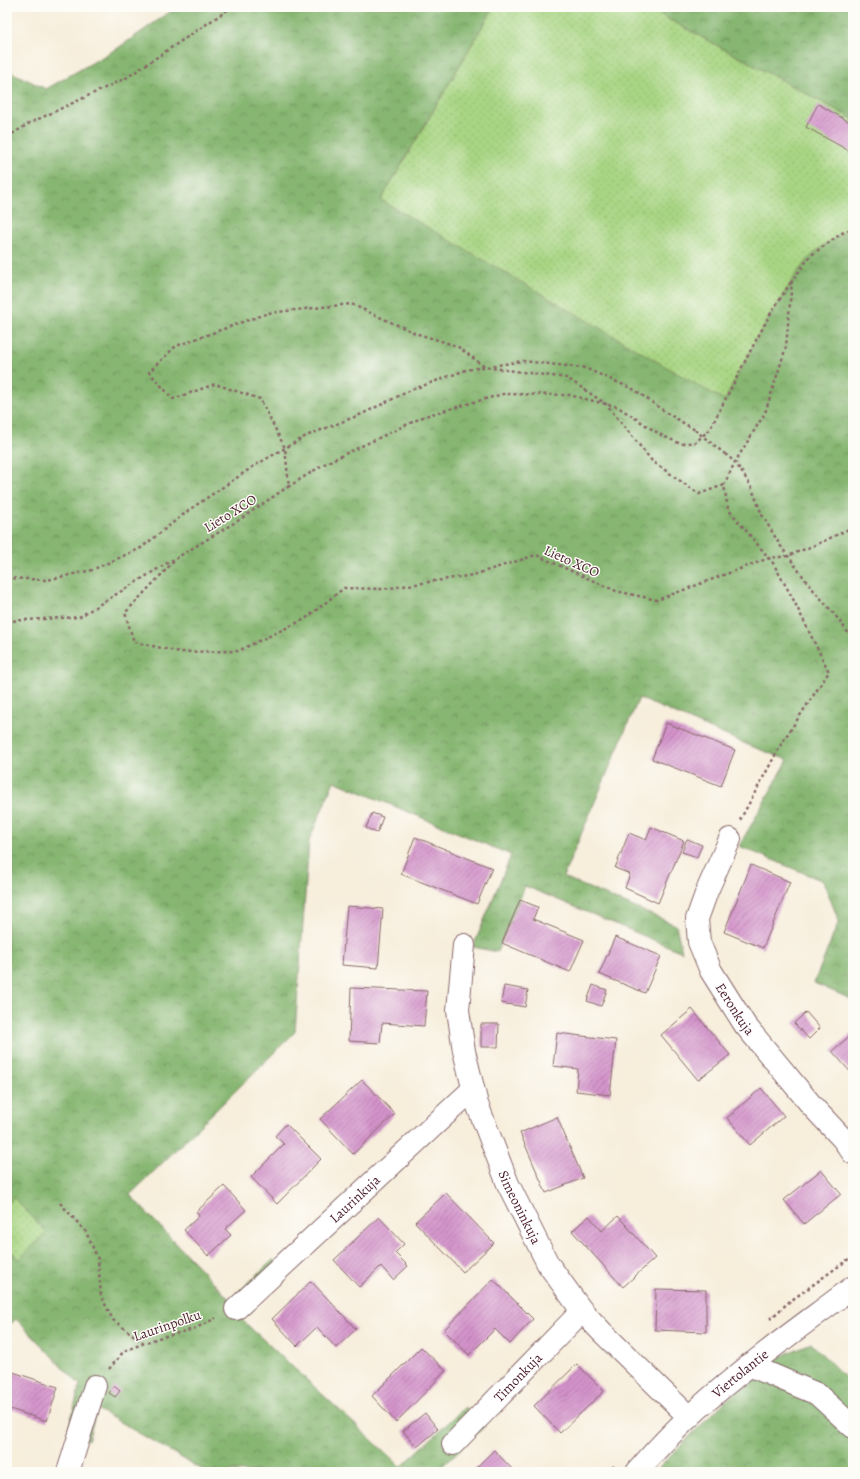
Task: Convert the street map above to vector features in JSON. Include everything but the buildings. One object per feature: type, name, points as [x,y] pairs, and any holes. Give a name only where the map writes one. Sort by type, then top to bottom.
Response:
[{"type":"street","name":"Eeronkuja","points":[[730,838],[707,891],[697,919],[698,942],[711,971],[745,1026],[813,1107],[842,1138],[853,1153]]},
{"type":"street","name":"Simeoninkuja","points":[[464,945],[458,1010],[464,1051],[477,1104],[508,1184],[548,1264],[582,1311],[689,1417]]},
{"type":"street","name":"Laurinkuja","points":[[236,1308],[473,1089]]},
{"type":"street","name":"Viertolantie","points":[[637,1472],[689,1417],[749,1365],[853,1287]]},
{"type":"street","name":"Timonkuja","points":[[453,1444],[582,1311]]},
{"type":"street","points":[[749,1365],[817,1394],[853,1427]]},
{"type":"street","points":[[68,1472],[95,1386]]},
{"type":"path","points":[[7,137],[30,123],[126,78],[232,7]]},
{"type":"path","points":[[606,404],[618,407],[661,435],[681,444],[696,442],[710,429],[772,311],[810,256],[842,233],[853,228]]},
{"type":"path","points":[[730,838],[783,742],[829,672],[792,597],[773,563],[728,510],[724,485],[735,462],[765,413],[786,347],[792,281]]},
{"type":"path","points":[[289,486],[285,448],[260,398],[214,384],[173,399],[148,372],[176,346],[268,313],[351,304],[415,333],[457,346],[485,367],[567,378],[606,404],[652,461],[699,494],[724,485]]},
{"type":"path","points":[[7,578],[47,580],[92,570],[141,548],[189,510],[254,466],[306,436],[362,414],[411,390],[466,370],[523,361],[585,368],[635,390],[667,413],[695,430],[735,462],[751,486],[762,515],[788,556],[853,639]]},
{"type":"path","name":"Lieto XCO","points":[[606,404],[569,395],[503,394],[425,416],[326,462],[239,520],[178,558],[125,613],[134,642],[180,652],[238,651],[305,619],[344,588],[384,589],[473,575],[536,555],[616,591],[657,600],[769,558],[788,556],[853,527]]},
{"type":"path","points":[[7,621],[79,617],[178,558]]},
{"type":"path","points":[[60,1203],[86,1232],[98,1259],[101,1296],[113,1320],[144,1343]]},
{"type":"path","name":"Laurinpolku","points":[[95,1386],[124,1351],[158,1338],[194,1329],[236,1308]]},
{"type":"green space","points":[[177,7],[494,7],[381,200],[853,175],[853,1000],[814,983],[839,921],[823,881],[739,846],[788,760],[748,745],[639,698],[563,877],[676,925],[682,952],[525,886],[497,952],[473,947],[511,855],[334,781],[309,841],[295,1032],[130,1195],[230,1300],[273,1260],[293,1270],[241,1319],[401,1467],[465,1407],[485,1426],[436,1472],[206,1472],[97,1409],[88,1440],[67,1435],[80,1385],[16,1319],[7,1328],[7,70],[46,89],[118,48]]},
{"type":"green space","points":[[494,7],[646,7],[853,119],[853,228],[836,237],[819,249],[810,257],[790,283],[746,359],[725,400],[381,200]]},
{"type":"green space","points":[[646,7],[853,7],[853,119]]},
{"type":"green space","points":[[14,1198],[46,1232],[19,1260],[7,1246],[7,1205]]},
{"type":"green space","points":[[811,1343],[853,1385],[853,1472],[655,1472],[711,1415],[756,1374],[781,1356]]}]
